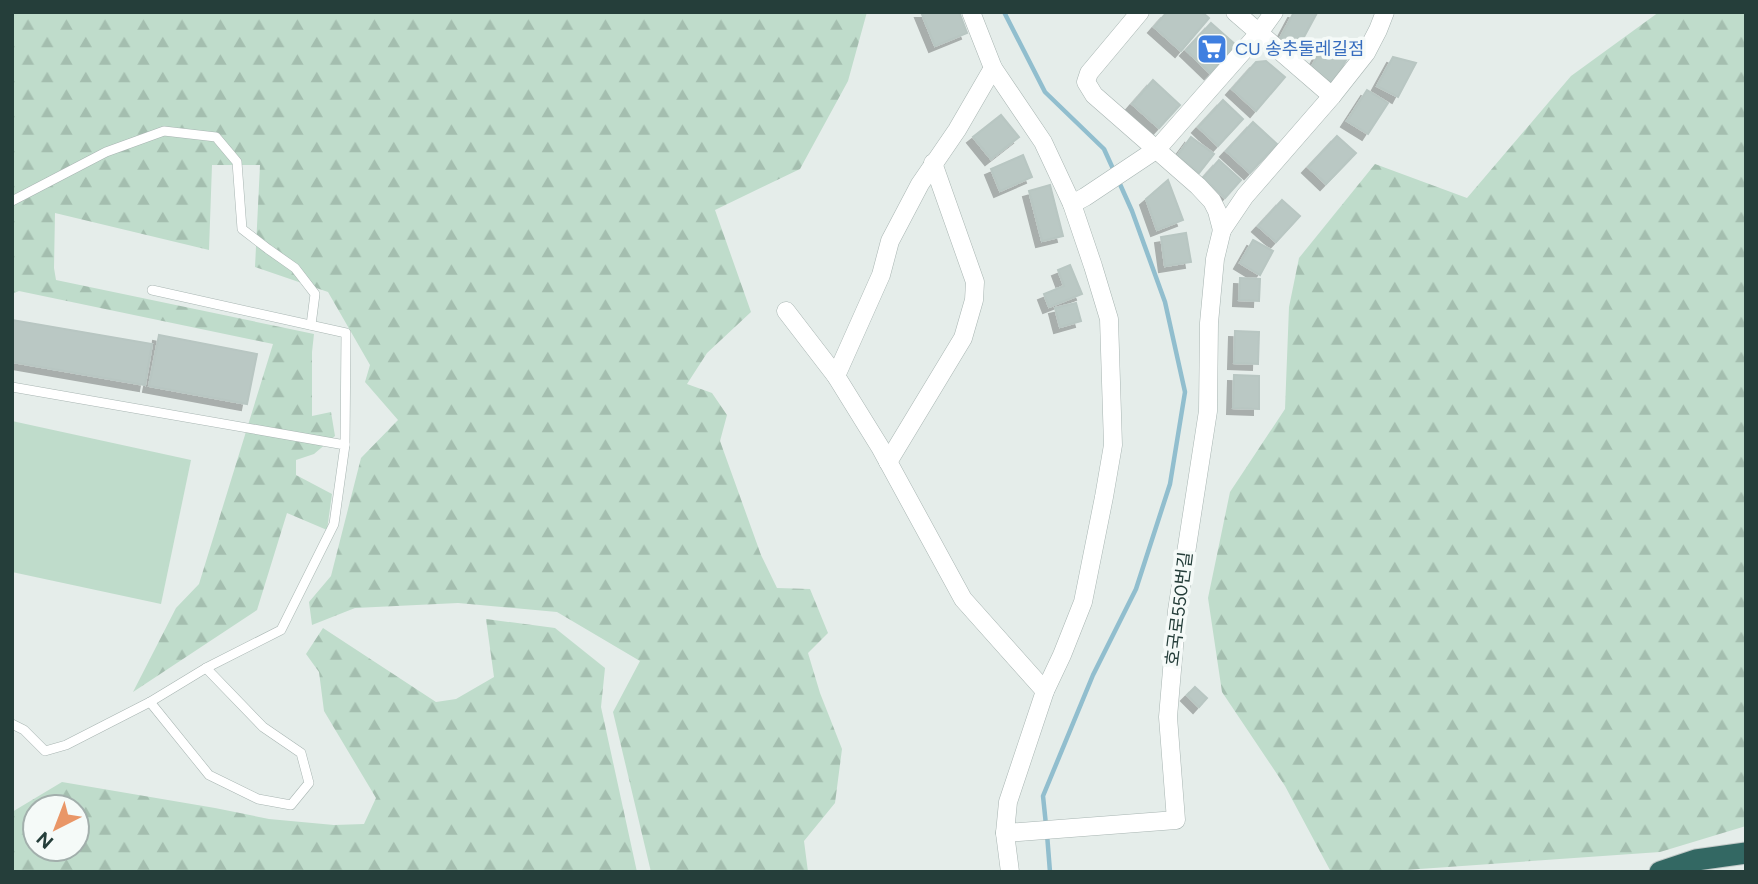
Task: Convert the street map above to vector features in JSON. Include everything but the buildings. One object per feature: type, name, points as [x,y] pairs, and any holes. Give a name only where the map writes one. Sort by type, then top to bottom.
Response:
[{"type":"highway","points":[[1660,872],[1696,860],[1746,853]]},
{"type":"street","points":[[971,12],[993,68],[1043,142],[1078,201],[1109,319],[1113,445],[1104,497],[1083,602],[1045,691],[1008,802],[1005,833],[1010,872]]},
{"type":"street","points":[[1140,12],[1088,74],[1086,82],[1094,95],[1150,153],[1198,186],[1212,201],[1222,230]]},
{"type":"street","points":[[1236,12],[1332,96]]},
{"type":"street","points":[[1078,201],[1150,153],[1259,33],[1274,12]]},
{"type":"street","name":"호국로550번길","points":[[1005,833],[1176,820],[1168,717],[1178,599],[1208,411],[1209,323],[1215,259],[1222,230],[1245,196],[1366,53],[1385,12]]},
{"type":"street","points":[[836,376],[881,275],[890,241],[920,184],[957,130],[993,68]]},
{"type":"street","points":[[888,463],[963,338],[974,300],[975,282],[933,163]]},
{"type":"street","points":[[786,311],[836,376],[888,463],[963,599],[1045,691]]},
{"type":"lane","points":[[12,201],[106,152],[164,131],[216,137],[237,162],[242,229],[295,268],[315,294],[311,326]]},
{"type":"lane","points":[[12,724],[24,730],[45,751],[66,745],[281,630],[334,524],[345,445],[346,333],[152,290]]},
{"type":"lane","points":[[12,387],[345,445]]},
{"type":"lane","points":[[149,702],[209,775],[258,799],[291,805],[309,783],[301,754],[263,727],[206,668]]},
{"type":"green space","points":[[12,12],[867,12],[848,81],[800,169],[715,210],[751,312],[707,353],[687,384],[712,393],[727,415],[720,441],[761,555],[777,588],[810,589],[828,633],[808,653],[842,749],[835,803],[804,841],[808,872],[651,872],[613,712],[640,661],[557,612],[458,603],[355,608],[312,625],[309,602],[331,576],[361,458],[398,420],[365,382],[370,365],[328,292],[255,267],[260,165],[212,165],[209,250],[55,213],[56,280],[314,334],[312,416],[331,412],[335,436],[314,454],[296,460],[296,475],[332,494],[327,530],[287,513],[257,610],[133,692],[176,608],[199,584],[273,344],[19,291],[12,294]]},
{"type":"green space","points":[[1659,12],[1746,12],[1746,826],[1660,852],[1377,872],[1331,872],[1285,786],[1222,692],[1208,598],[1230,492],[1285,409],[1289,307],[1299,258],[1375,164],[1467,198],[1571,76]]},
{"type":"green space","points":[[12,421],[191,460],[161,604],[12,572]]},
{"type":"green space","points":[[486,619],[555,628],[605,668],[601,707],[637,872],[12,872],[12,812],[21,807],[21,863],[91,863],[91,793],[44,793],[62,782],[269,819],[334,825],[364,824],[376,798],[324,711],[319,672],[306,654],[323,628],[436,702],[456,699],[494,677]]},
{"type":"waterway","points":[[1004,12],[1045,92],[1104,149],[1114,171]]},
{"type":"waterway","points":[[1046,825],[1043,796],[1093,675],[1136,589],[1170,484],[1185,392],[1165,302],[1119,182]]},
{"type":"waterway","points":[[1047,834],[1050,872]]},
{"type":"place","name":"CU 송추둘레길점","points":[[1212,49]]}]
